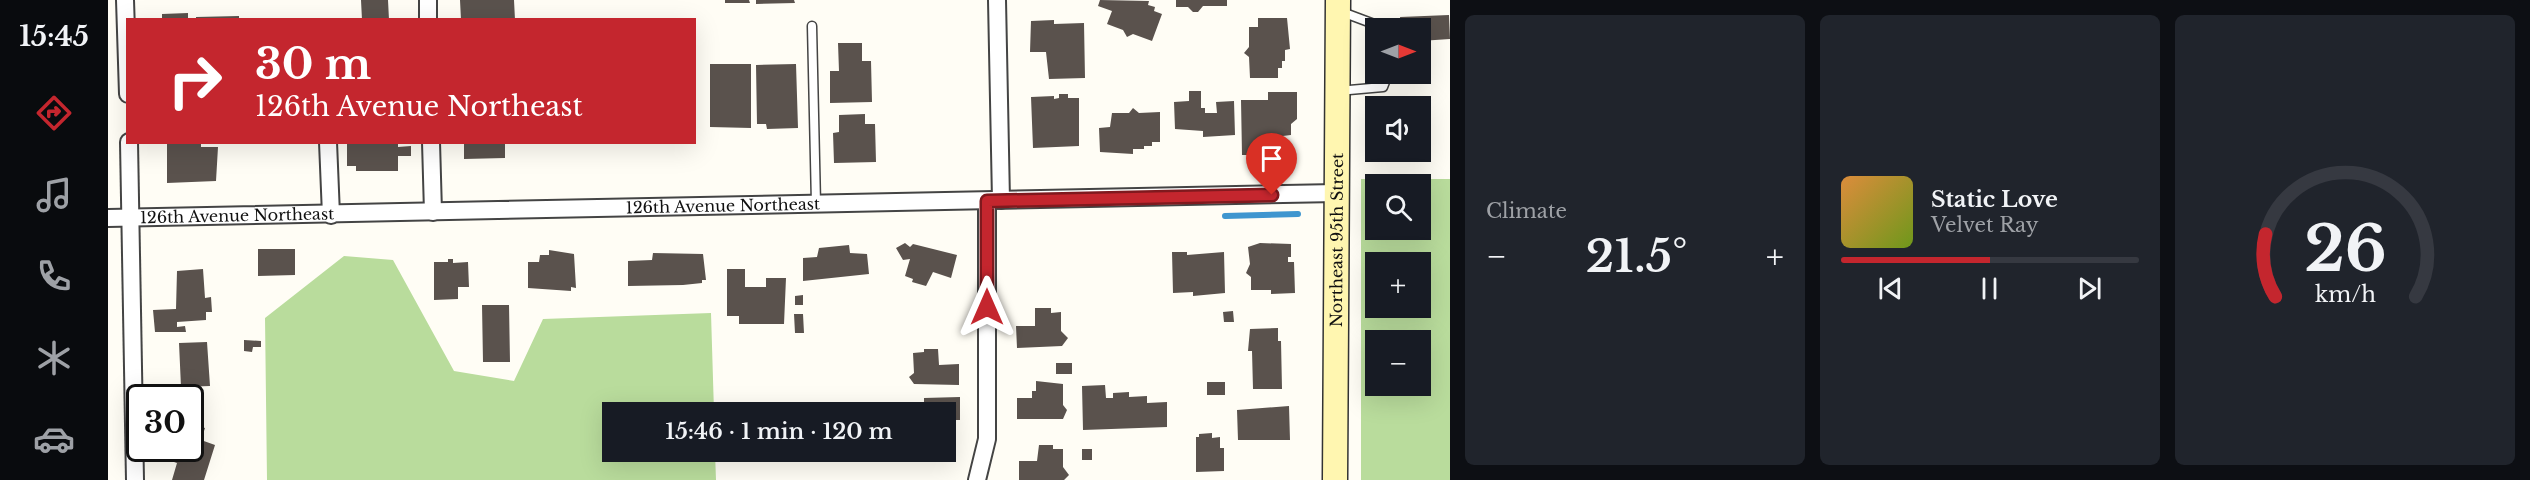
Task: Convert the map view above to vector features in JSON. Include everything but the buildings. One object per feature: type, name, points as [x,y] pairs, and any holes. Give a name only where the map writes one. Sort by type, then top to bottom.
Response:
[{"type":"street","points":[[125,0],[126,31]]},
{"type":"street","points":[[428,0],[428,18]]},
{"type":"street","points":[[978,480],[987,439],[997,0]]},
{"type":"street","name":"Northeast 95th Street","points":[[1335,480],[1338,5]]},
{"type":"street","points":[[129,144],[135,480]]},
{"type":"street","points":[[328,144],[331,214]]},
{"type":"street","points":[[431,144],[433,212]]},
{"type":"street","name":"126th Avenue Northeast","points":[[108,218],[1337,193]]},
{"type":"lane","points":[[1338,5],[1365,19]]},
{"type":"lane","points":[[812,26],[816,204]]},
{"type":"lane","points":[[1338,91],[1383,87],[1384,84]]},
{"type":"green space","points":[[1361,179],[1365,179],[1365,240],[1431,240],[1431,179],[1450,179],[1450,480],[1361,480]]},
{"type":"green space","points":[[344,256],[393,260],[454,371],[514,381],[543,319],[711,313],[714,402],[602,402],[602,462],[715,462],[716,480],[267,480],[265,318]]},
{"type":"waterway","points":[[1225,216],[1298,214]]},
{"type":"route","points":[[987,307],[987,201],[1272,195]]}]
